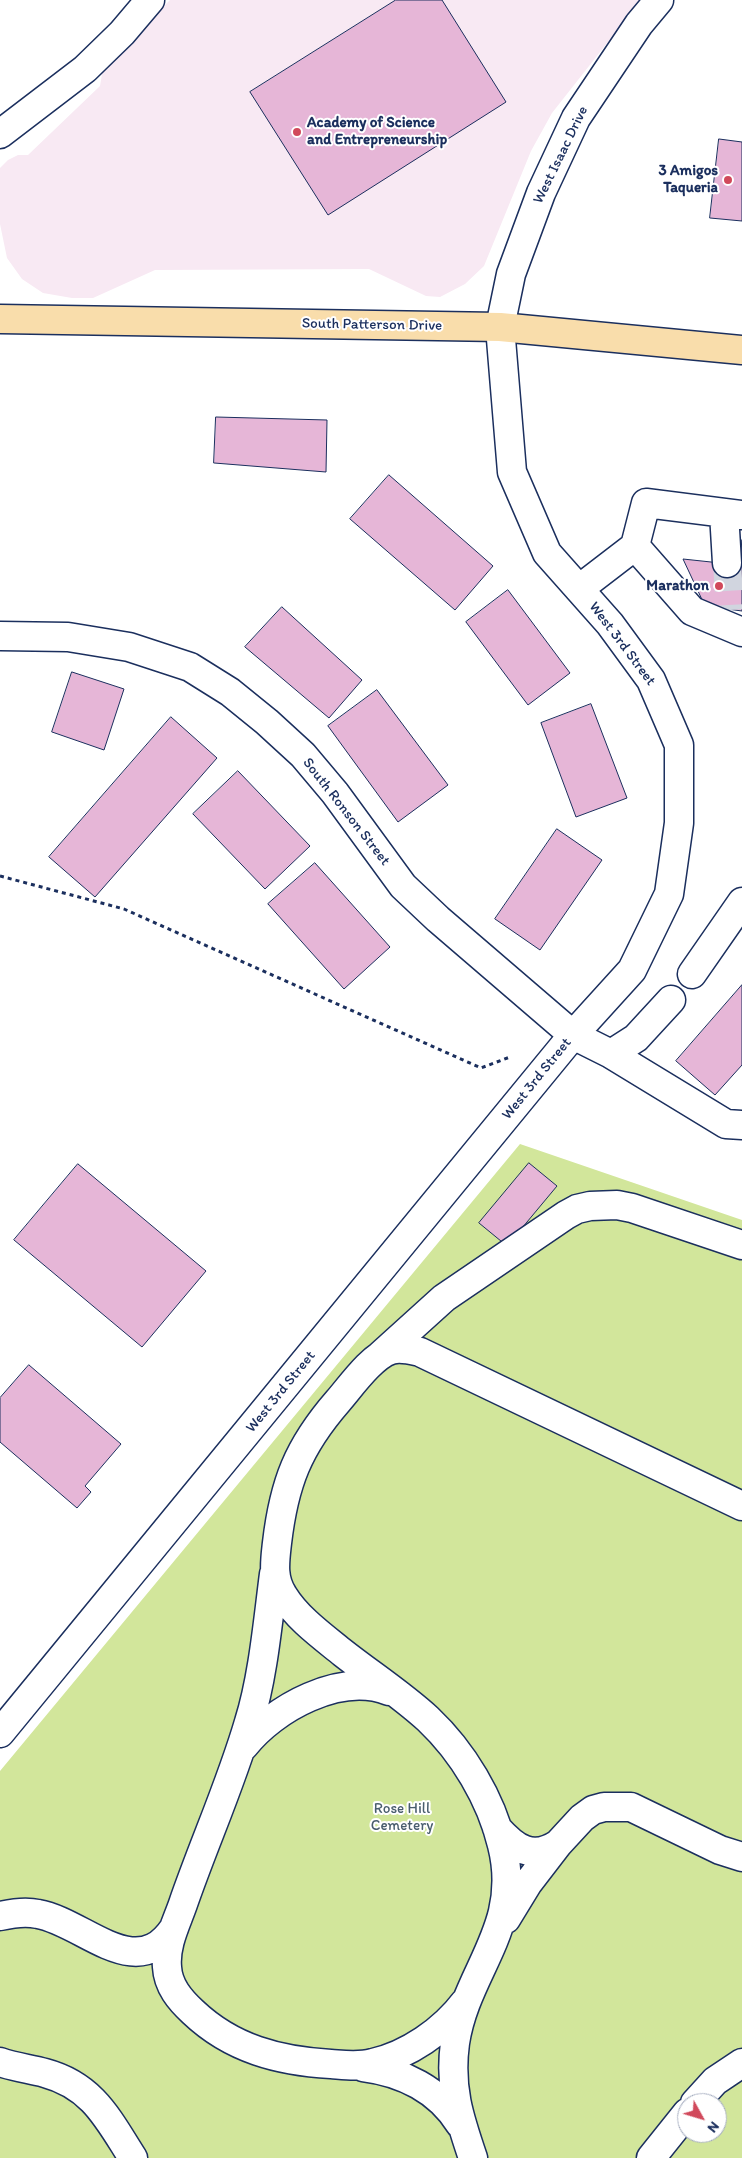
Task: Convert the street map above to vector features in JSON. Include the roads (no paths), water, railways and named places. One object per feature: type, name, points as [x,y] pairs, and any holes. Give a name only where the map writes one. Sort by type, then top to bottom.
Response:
[{"type":"main road","name":"South Patterson Drive","points":[[0,319],[500,327],[742,350]]},
{"type":"street","points":[[0,134],[85,69],[122,33],[150,0]]},
{"type":"street","name":"West Isaac Drive","points":[[500,327],[511,274],[541,193],[576,118],[639,24],[659,0]]},
{"type":"street","name":"West 3rd Street","points":[[0,1733],[573,1035],[632,970],[669,894],[678,823],[679,745],[651,680],[610,624],[547,553],[512,472],[500,327]]},
{"type":"street","points":[[579,589],[635,546],[646,503],[733,514],[727,564]]},
{"type":"street","points":[[635,546],[692,611],[735,623]]},
{"type":"street","name":"South Ronson Street","points":[[0,636],[68,638],[129,647],[190,667],[230,692],[303,755],[335,793],[403,886],[438,919],[573,1035],[611,1054],[726,1124],[742,1125]]},
{"type":"street","points":[[692,974],[741,906]]},
{"type":"street","points":[[611,1054],[636,1038],[671,1000]]},
{"type":"street","points":[[186,2006],[175,1992],[167,1970],[166,1957],[174,1928],[250,1721],[269,1616],[280,1517],[292,1471],[315,1430],[335,1404],[380,1356],[444,1298],[577,1209],[617,1205],[632,1208],[742,1245]]},
{"type":"street","points":[[380,1356],[391,1350],[403,1348],[420,1352],[742,1506]]},
{"type":"street","points":[[274,1572],[282,1595],[309,1624],[344,1654],[429,1720],[462,1757],[486,1801],[497,1828],[503,1847],[506,1889],[504,1913],[497,1934],[469,1997],[455,2042],[455,2094],[461,2125],[473,2158]]},
{"type":"street","points":[[238,1756],[261,1726],[305,1699],[336,1688],[366,1685],[377,1686],[400,1696]]},
{"type":"street","points":[[497,1934],[528,1883],[558,1844],[582,1818],[593,1810],[604,1806],[631,1807],[720,1850],[742,1858]]},
{"type":"street","points":[[497,1828],[511,1842],[525,1850],[542,1852],[558,1844]]},
{"type":"street","points":[[0,1916],[19,1913],[45,1916],[68,1925],[118,1950],[157,1977],[214,2030],[241,2046],[296,2061],[359,2066],[393,2073],[422,2086],[446,2105],[461,2125]]},
{"type":"street","points":[[118,1950],[128,1952],[150,1950],[167,1939],[174,1928]]},
{"type":"street","points":[[359,2066],[398,2055],[426,2039],[449,2021],[469,1997]]},
{"type":"street","points":[[0,2062],[45,2073],[67,2081],[84,2092],[98,2106],[133,2158]]},
{"type":"street","points":[[704,2093],[715,2081],[742,2063]]},
{"type":"street","points":[[651,2158],[677,2126]]},
{"type":"street","points":[[672,2158],[677,2140]]},
{"type":"tunnel","points":[[727,563],[730,610]]},
{"type":"place","name":"Academy of Science and Entrepreneurship","points":[[297,132]]},
{"type":"place","name":"3 Amigos Taqueria","points":[[728,180]]},
{"type":"place","name":"Marathon","points":[[719,586]]},
{"type":"park label","name":"Rose Hill Cemetery","points":[[402,1818]]}]
